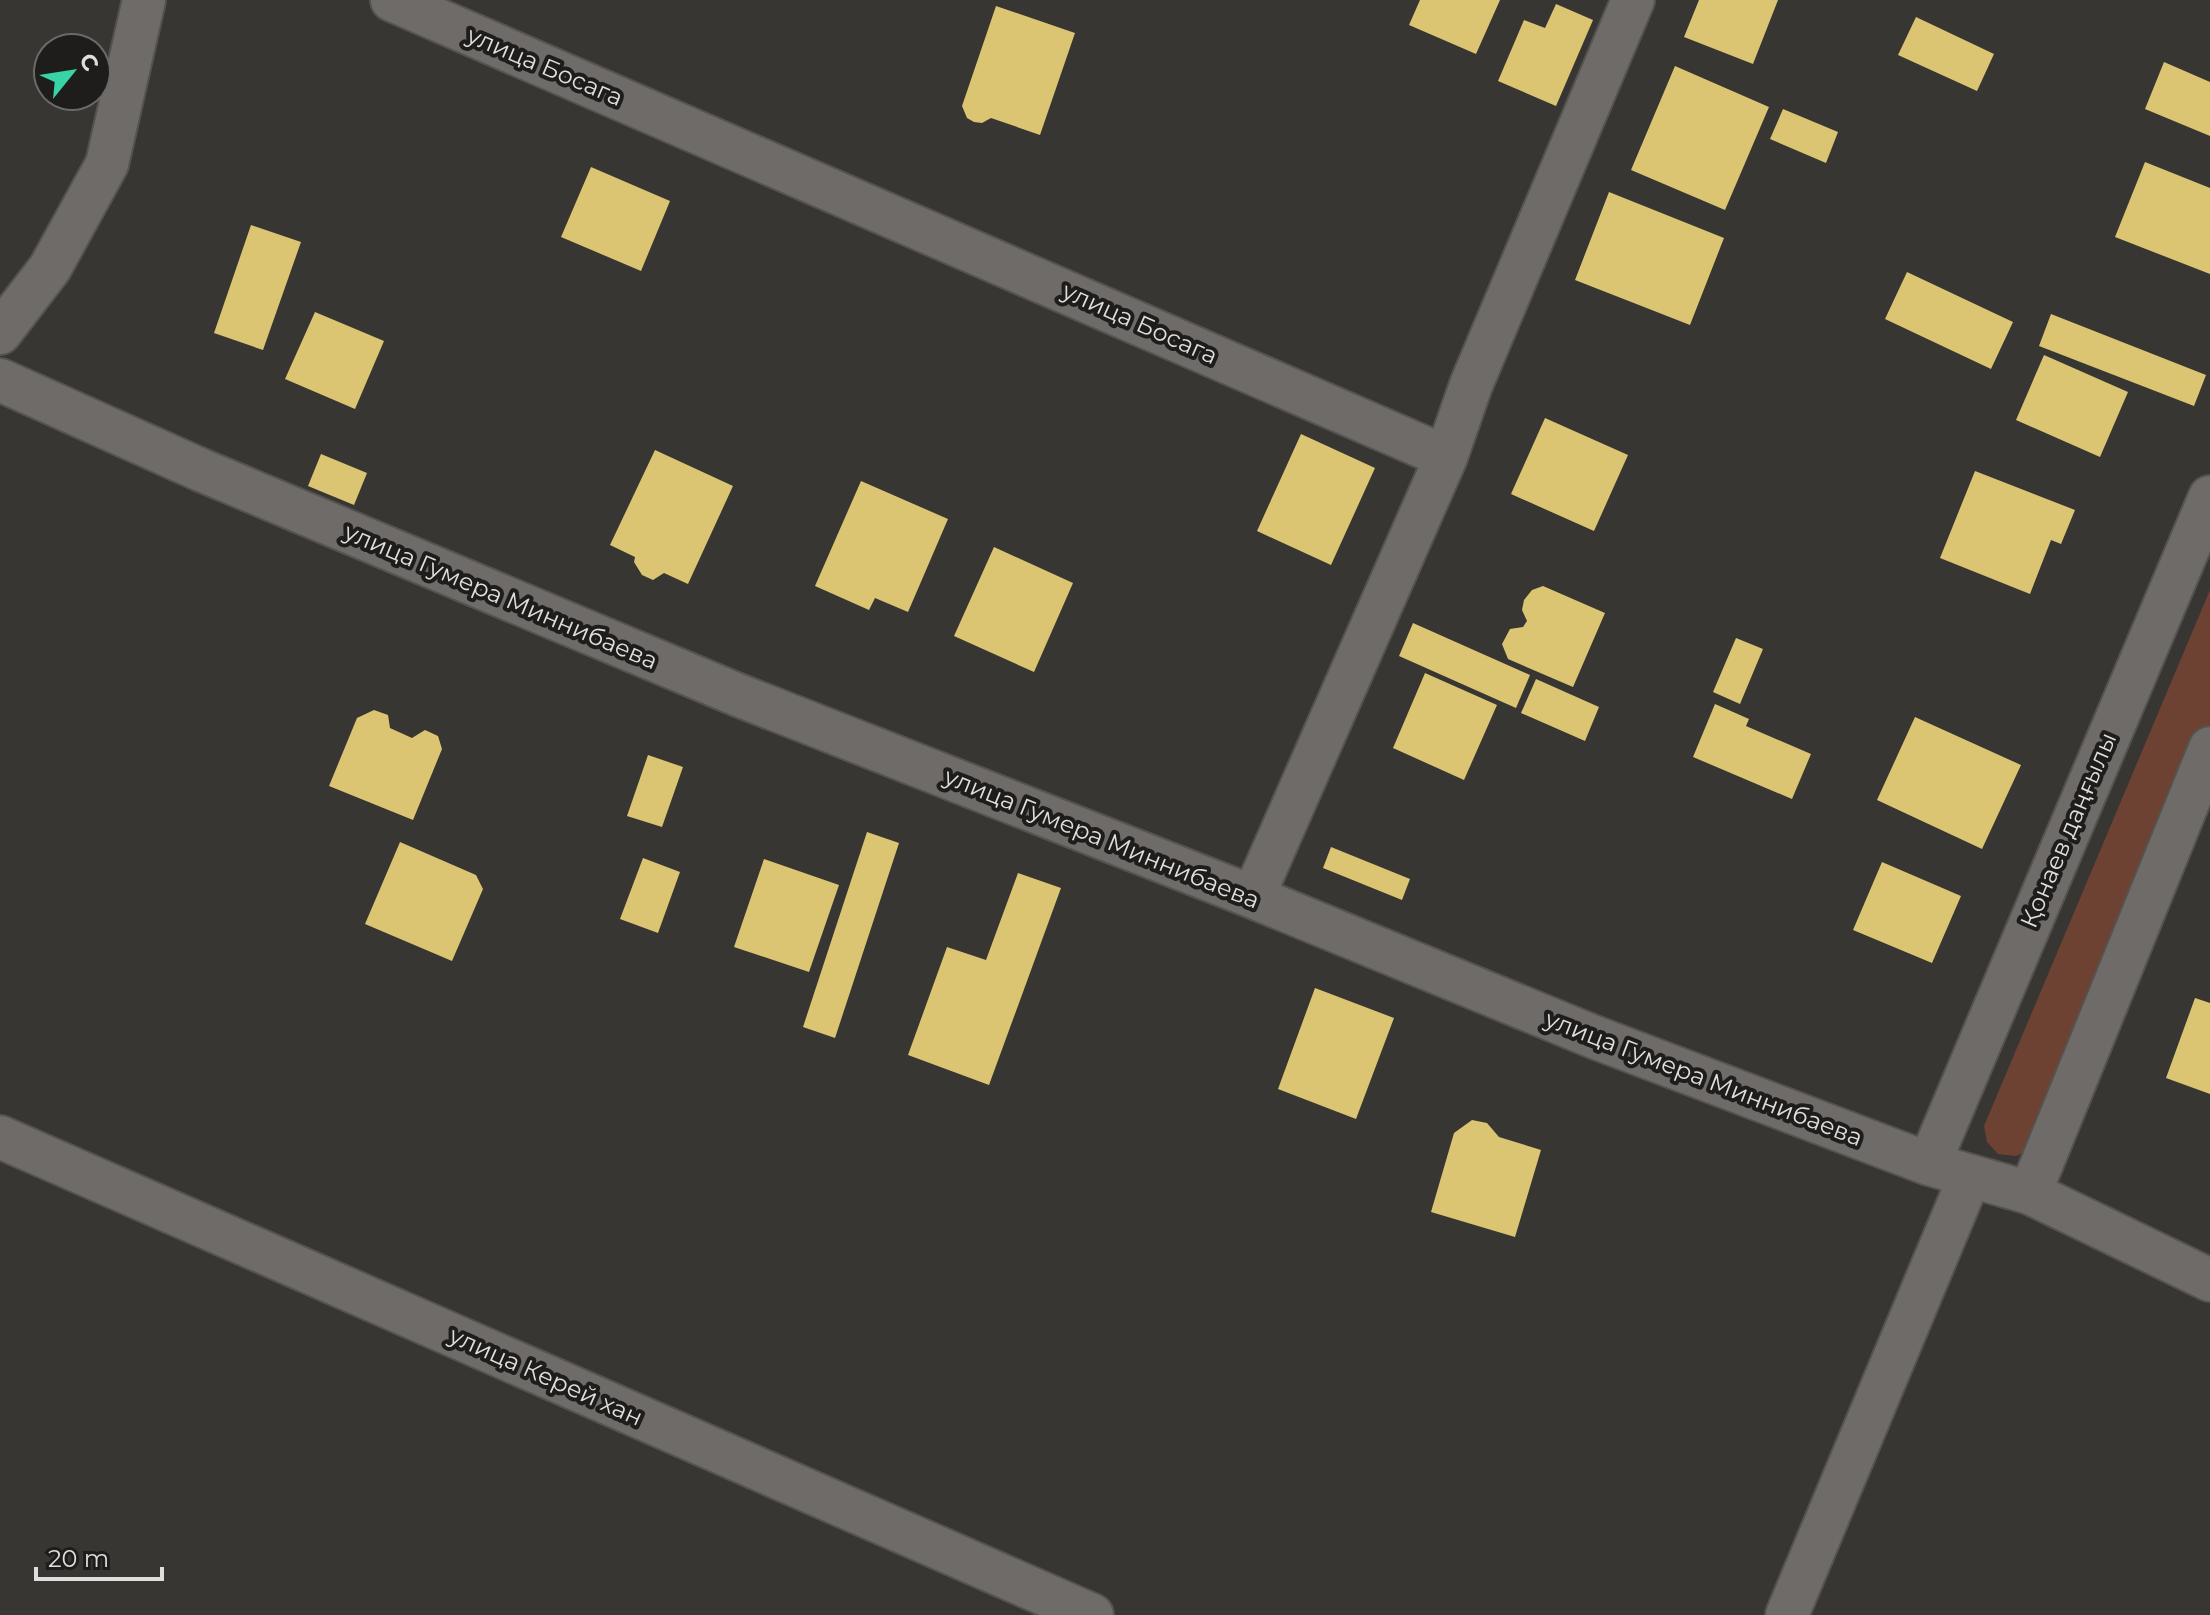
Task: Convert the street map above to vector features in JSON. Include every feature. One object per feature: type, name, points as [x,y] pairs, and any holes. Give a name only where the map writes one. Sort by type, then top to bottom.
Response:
[{"type":"street","points":[[0,333],[50,268],[107,164],[144,0]]},
{"type":"street","name":"улица Босага","points":[[392,0],[1446,457]]},
{"type":"street","points":[[1253,897],[1446,457],[1471,385],[1633,0]]},
{"type":"street","name":"улица Гумера Миннибаева","points":[[0,380],[201,470],[738,695],[1253,897],[1594,1037],[1929,1164],[2030,1193],[2210,1280]]},
{"type":"street","name":"Қонаев даңғылы","points":[[1929,1164],[2210,497]]},
{"type":"street","points":[[2030,1193],[2210,748]]},
{"type":"street","name":"улица Керей хан","points":[[0,1137],[1092,1615]]},
{"type":"street","points":[[1787,1615],[1970,1176]]},
{"type":"shaded area","points":[[2210,590],[2210,728],[2024,1152],[2016,1156],[1998,1154],[1987,1142],[1984,1126]]},
{"type":"building","points":[[1420,0],[1500,0],[1476,54],[1409,25]]},
{"type":"building","points":[[1699,0],[1778,0],[1753,64],[1684,37]]},
{"type":"building","points":[[1556,4],[1593,20],[1556,106],[1498,81],[1524,20],[1545,28]]},
{"type":"building","points":[[996,6],[1075,33],[1040,135],[991,118],[982,123],[974,122],[967,118],[962,106]]},
{"type":"building","points":[[1916,17],[1994,54],[1977,91],[1898,55]]},
{"type":"building","points":[[2164,62],[2210,82],[2210,136],[2145,109]]},
{"type":"building","points":[[1675,66],[1769,107],[1725,210],[1631,170]]},
{"type":"building","points":[[1783,109],[1838,132],[1826,163],[1770,139]]},
{"type":"building","points":[[2145,162],[2210,188],[2210,274],[2115,237]]},
{"type":"building","points":[[591,167],[670,201],[641,271],[561,237]]},
{"type":"building","points":[[1609,192],[1724,238],[1690,325],[1575,280]]},
{"type":"building","points":[[251,225],[301,242],[263,350],[214,333]]},
{"type":"building","points":[[1907,272],[2013,322],[1991,369],[1885,319]]},
{"type":"building","points":[[315,312],[384,341],[355,409],[285,379]]},
{"type":"building","points":[[2051,314],[2206,375],[2194,406],[2039,346]]},
{"type":"building","points":[[2044,355],[2128,392],[2100,457],[2016,420]]},
{"type":"building","points":[[1545,418],[1628,455],[1594,531],[1511,494]]},
{"type":"building","points":[[1301,434],[1375,468],[1331,565],[1257,531]]},
{"type":"building","points":[[655,450],[733,486],[688,584],[664,573],[653,580],[642,575],[634,562],[635,557],[610,545]]},
{"type":"building","points":[[321,454],[367,473],[354,505],[308,486]]},
{"type":"building","points":[[1975,471],[2075,510],[2061,544],[2051,540],[2030,594],[1940,558]]},
{"type":"building","points":[[861,481],[948,519],[908,612],[875,598],[869,610],[815,586]]},
{"type":"building","points":[[994,547],[1073,583],[1034,672],[954,636]]},
{"type":"building","points":[[1543,586],[1605,613],[1573,687],[1508,659],[1502,644],[1510,629],[1523,627],[1527,621],[1522,610],[1524,600],[1532,590]]},
{"type":"building","points":[[1413,623],[1530,675],[1516,708],[1399,656]]},
{"type":"building","points":[[1736,638],[1763,649],[1740,704],[1713,692]]},
{"type":"building","points":[[1425,673],[1497,705],[1464,780],[1393,748]]},
{"type":"building","points":[[1536,679],[1599,707],[1585,741],[1521,713]]},
{"type":"building","points":[[1715,704],[1749,719],[1746,726],[1811,754],[1792,799],[1693,757]]},
{"type":"building","points":[[374,710],[388,715],[390,728],[412,738],[425,730],[438,736],[442,749],[413,820],[329,786],[357,718]]},
{"type":"building","points":[[1915,717],[2021,765],[1982,849],[1877,800]]},
{"type":"building","points":[[648,755],[683,767],[662,827],[627,816]]},
{"type":"building","points":[[867,832],[899,843],[835,1038],[803,1027]]},
{"type":"building","points":[[400,842],[476,875],[483,889],[452,961],[365,924]]},
{"type":"building","points":[[1331,847],[1410,879],[1402,900],[1323,868]]},
{"type":"building","points":[[643,858],[680,872],[658,933],[620,919]]},
{"type":"building","points":[[764,859],[839,885],[809,972],[734,947]]},
{"type":"building","points":[[1882,862],[1961,896],[1932,963],[1853,930]]},
{"type":"building","points":[[1018,873],[1061,888],[989,1085],[908,1055],[947,947],[986,960]]},
{"type":"building","points":[[1315,988],[1394,1018],[1356,1119],[1278,1089]]},
{"type":"building","points":[[2195,998],[2210,1003],[2210,1094],[2166,1078]]},
{"type":"building","points":[[1472,1120],[1487,1123],[1499,1137],[1541,1150],[1515,1237],[1431,1212],[1454,1133]]}]
